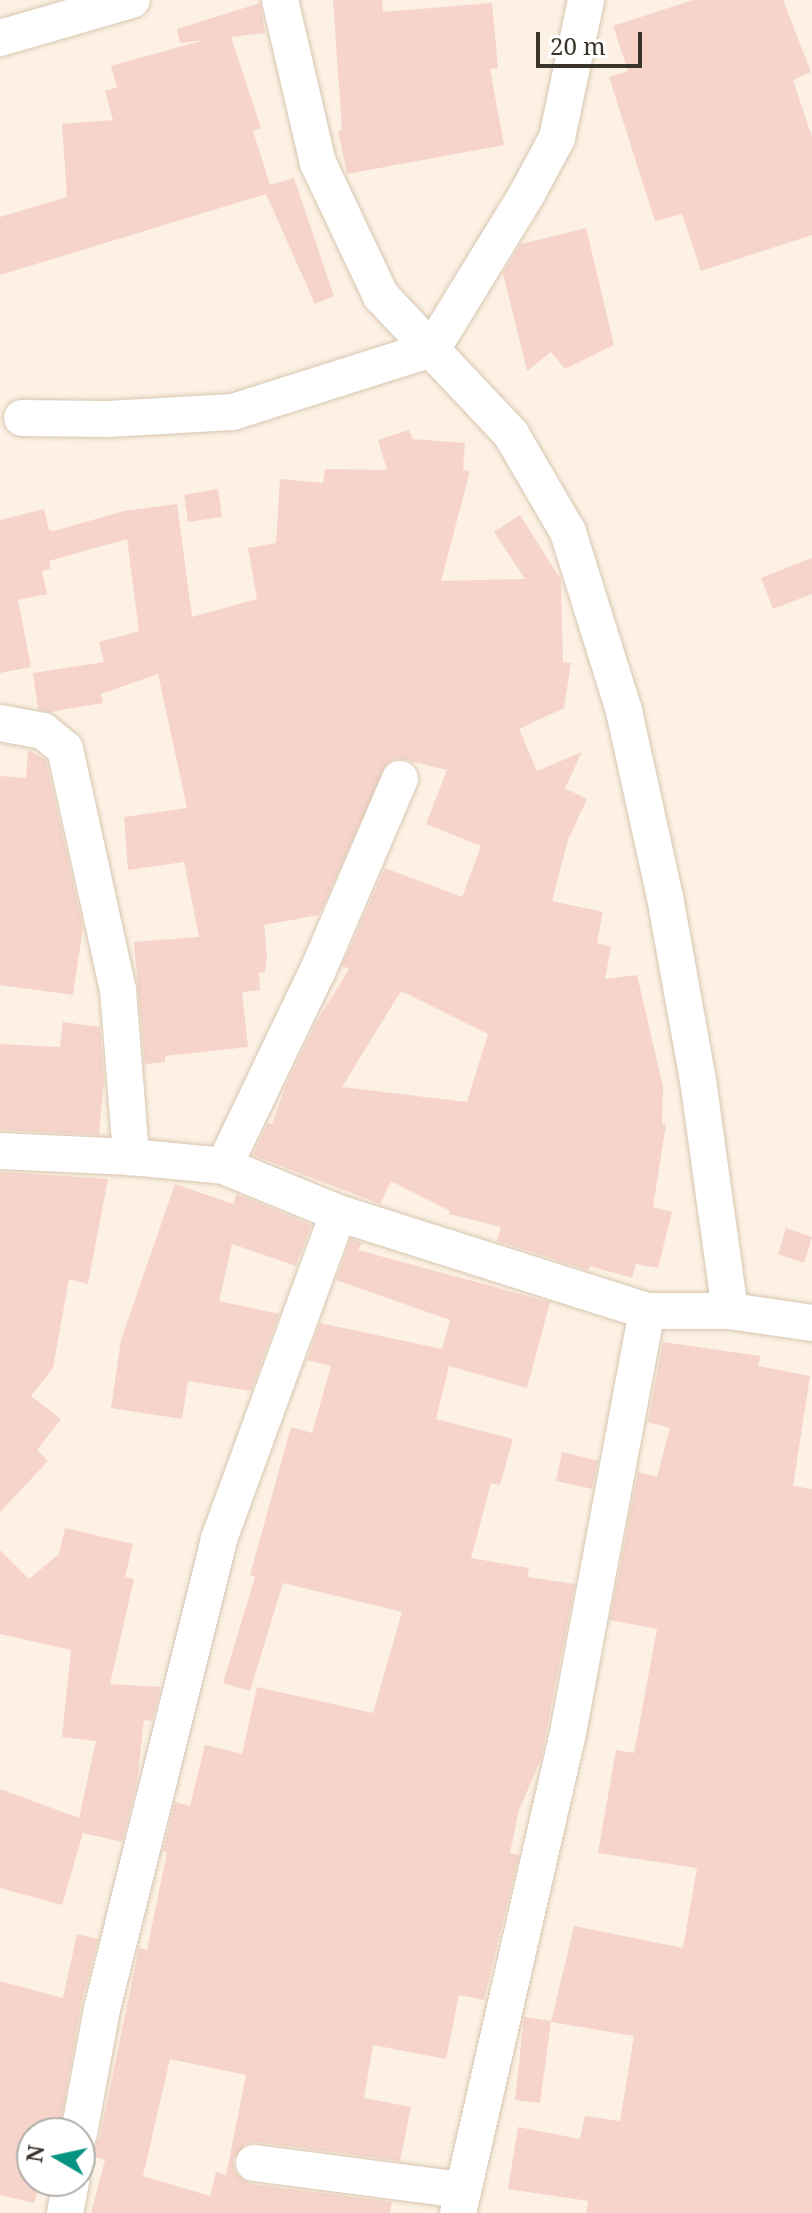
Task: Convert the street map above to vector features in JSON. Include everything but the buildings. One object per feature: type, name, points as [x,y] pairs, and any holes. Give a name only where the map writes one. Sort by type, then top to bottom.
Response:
[{"type":"street","points":[[0,38],[132,0]]},
{"type":"street","points":[[280,0],[318,163],[381,296],[511,434],[568,532],[624,711],[665,897],[698,1080],[730,1311]]},
{"type":"street","points":[[22,418],[108,419],[233,412],[432,349],[527,194],[557,138],[586,0]]},
{"type":"street","points":[[0,723],[43,731],[65,749],[118,990],[131,1157]]},
{"type":"street","points":[[224,1166],[318,970],[400,779]]},
{"type":"street","points":[[0,1151],[131,1157],[224,1166],[338,1213],[647,1311],[730,1311],[812,1323]]},
{"type":"street","points":[[82,2117],[102,2009],[219,1539],[338,1213]]},
{"type":"street","points":[[254,2163],[460,2202],[567,1738],[647,1311]]}]
